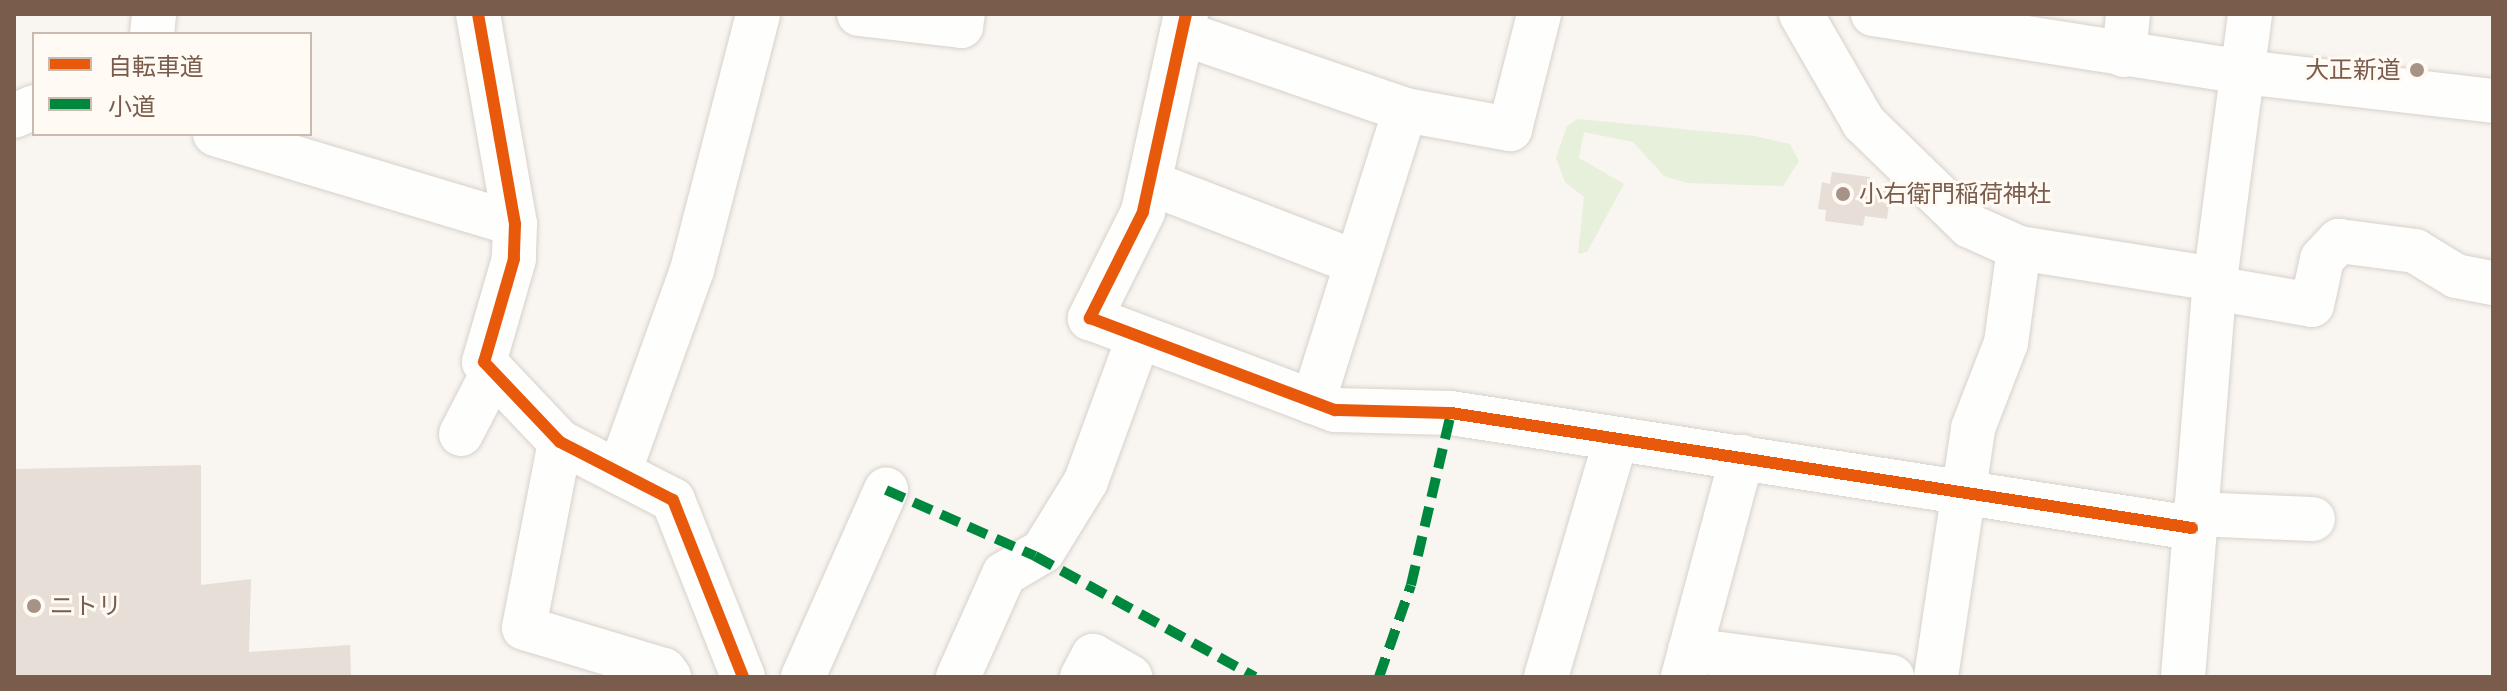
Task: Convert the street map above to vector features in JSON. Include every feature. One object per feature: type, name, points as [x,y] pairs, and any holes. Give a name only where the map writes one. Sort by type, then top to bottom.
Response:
[{"type":"street","points":[[478,14],[515,224],[514,259],[484,362],[560,442],[620,470],[673,500],[743,677]]},
{"type":"street","points":[[620,470],[692,270],[758,14]]},
{"type":"street","points":[[859,14],[961,26],[963,14]]},
{"type":"street","points":[[1539,14],[1510,129],[1405,110],[1184,24],[1150,183],[1090,318],[1138,339],[1335,410],[1451,413],[1615,442],[1742,457],[1965,493],[2192,521],[2313,519]]},
{"type":"street","points":[[1801,14],[1864,123],[1970,226],[2019,248],[2312,305],[2322,259],[2339,241],[2415,251],[2456,276],[2493,283]]},
{"type":"street","points":[[1873,14],[2126,34],[2243,72],[2493,101]]},
{"type":"street","points":[[2183,677],[2192,521],[2215,284],[2250,14]]},
{"type":"street","points":[[1313,402],[1405,110]]},
{"type":"street","points":[[222,136],[515,224]]},
{"type":"street","points":[[1150,183],[1355,262]]},
{"type":"street","points":[[1936,677],[1973,428],[2006,343],[2019,248]]},
{"type":"street","points":[[958,677],[1004,574],[1043,551],[1086,481],[1138,339]]},
{"type":"street","points":[[461,434],[493,372]]},
{"type":"street","points":[[560,442],[524,628],[664,670],[669,677]]},
{"type":"street","points":[[1546,677],[1615,442]]},
{"type":"street","points":[[1742,457],[1687,663],[1892,677]]},
{"type":"street","points":[[803,677],[886,490]]},
{"type":"street","points":[[1082,677],[1093,656],[1130,677]]},
{"type":"green space","points":[[1578,119],[1755,136],[1790,144],[1799,161],[1783,186],[1687,183],[1664,176],[1633,142],[1584,132],[1579,158],[1624,184],[1587,252],[1578,254],[1584,197],[1565,182],[1556,158],[1567,126]]},
{"type":"building","points":[[1832,172],[1870,177],[1868,186],[1891,189],[1887,219],[1865,216],[1863,226],[1825,221],[1826,210],[1818,209],[1822,182],[1830,184]]},
{"type":"building","points":[[201,465],[201,585],[251,579],[249,652],[350,645],[351,677],[14,677],[14,469]]},
{"type":"marked path","points":[[1379,677],[1411,585],[1451,413]]},
{"type":"marked path","points":[[886,490],[1035,556],[1255,677]]},
{"type":"cycle path","points":[[478,14],[515,224],[514,259],[484,362],[560,442],[673,500],[743,677]]},
{"type":"cycle path","points":[[1186,14],[1143,212],[1090,318],[1335,410],[1451,413],[2192,528]]},
{"type":"place","name":"大正新道","points":[[2417,70]]},
{"type":"place","name":"小右衛門稲荷神社","points":[[1843,194]]},
{"type":"place","name":"ニトリ","points":[[34,606]]}]
